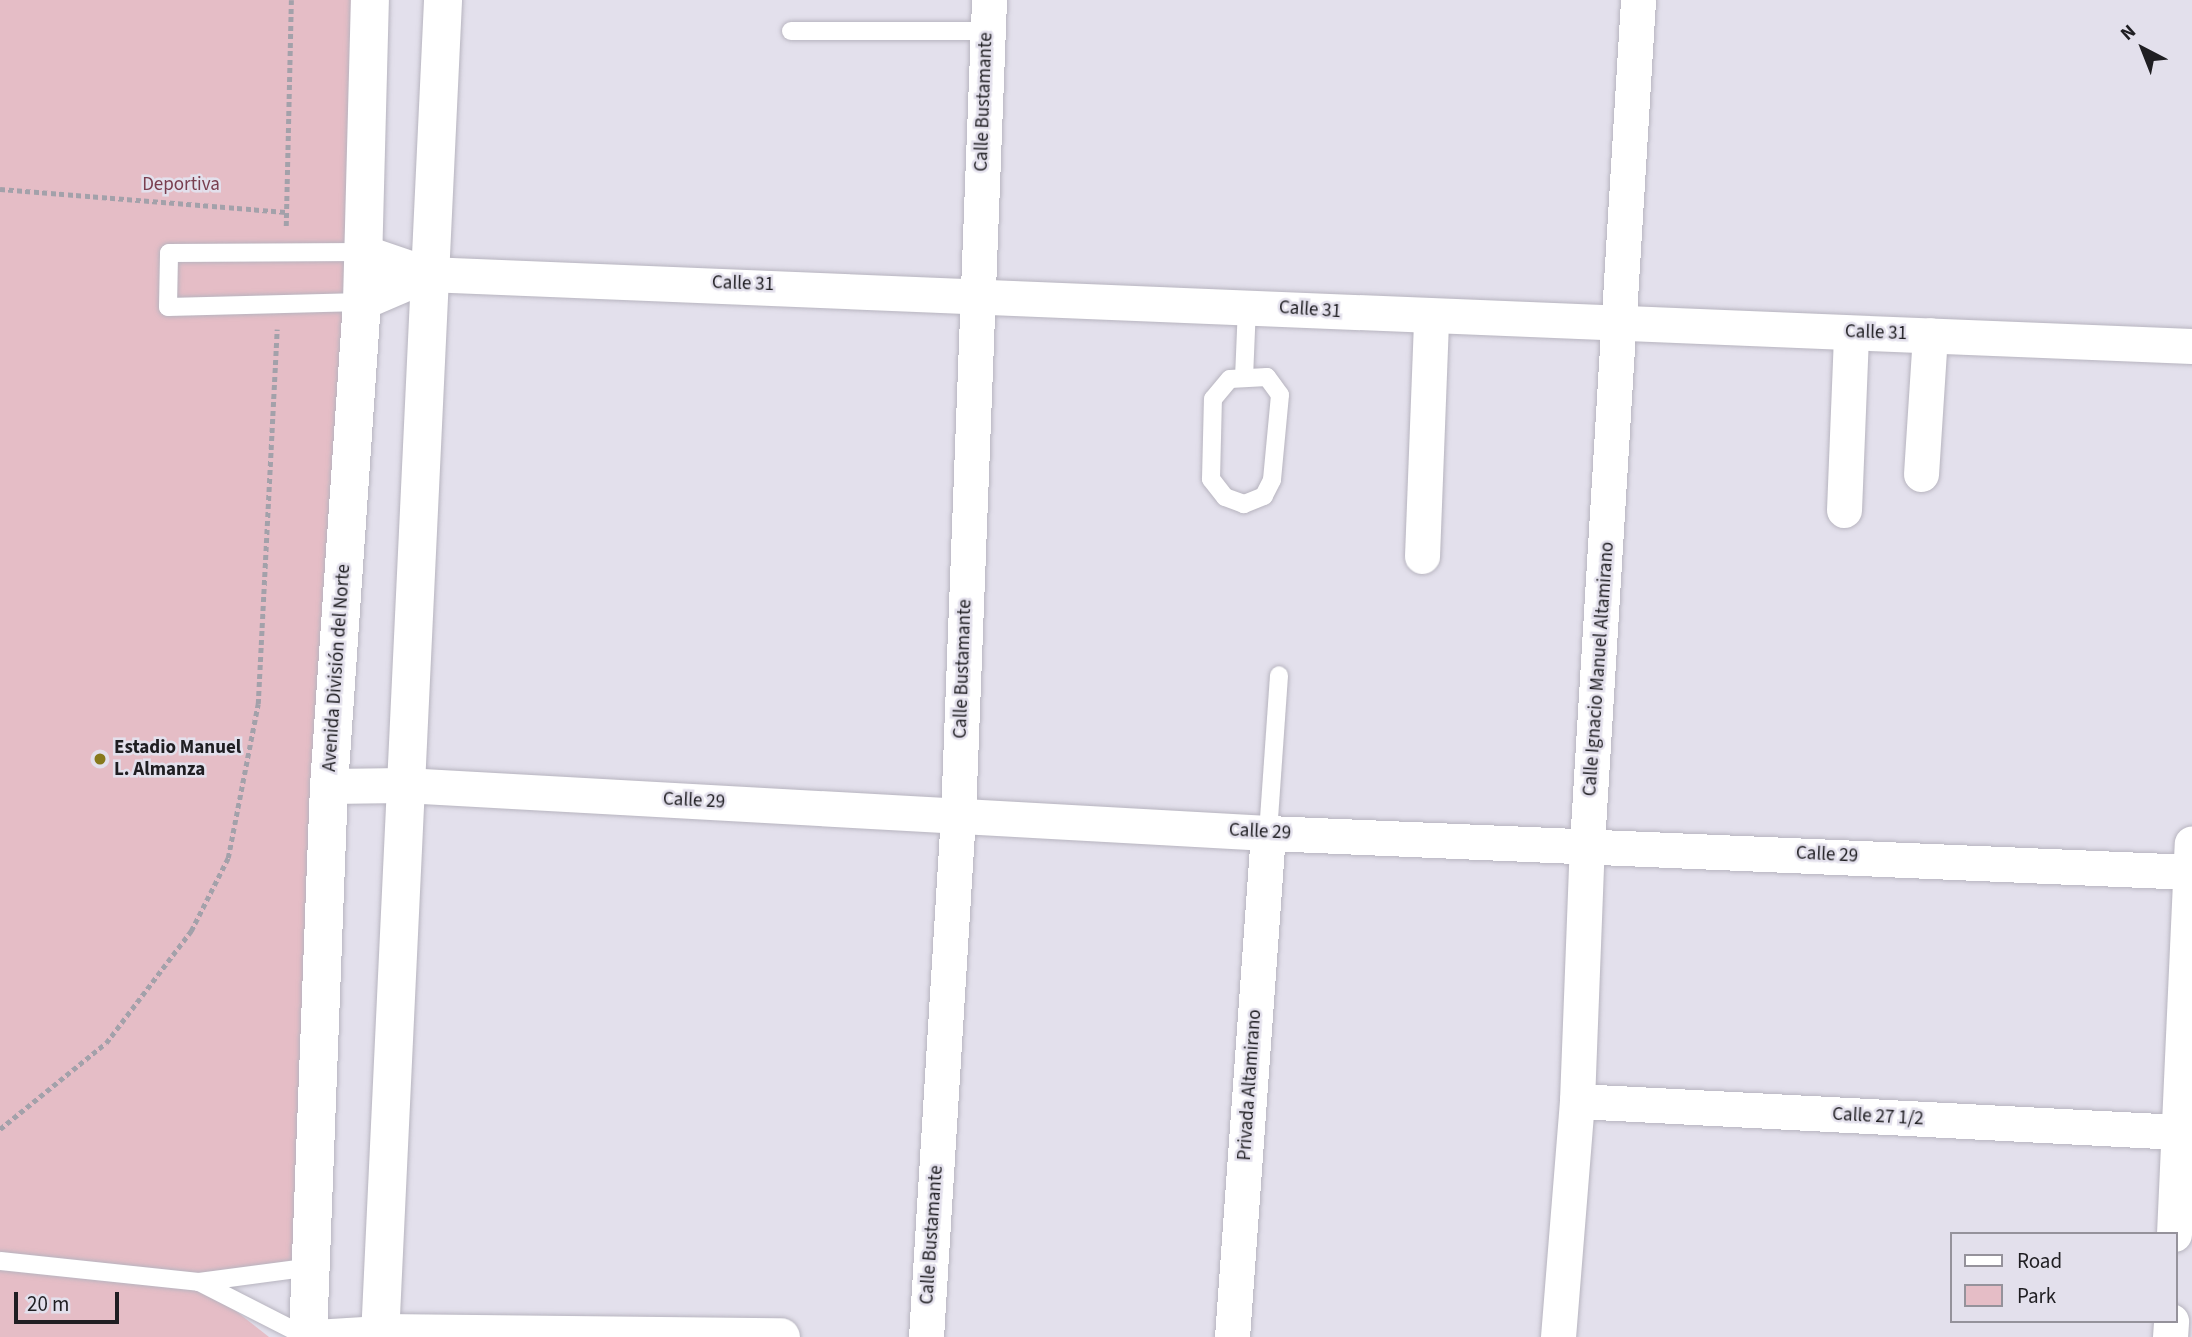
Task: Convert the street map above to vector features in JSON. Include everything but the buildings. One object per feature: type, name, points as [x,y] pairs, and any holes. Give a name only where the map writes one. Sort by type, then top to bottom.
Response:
[{"type":"main road","name":"Avenida División del Norte","points":[[307,1337],[329,786],[362,302],[370,0]]},
{"type":"main road","points":[[443,0],[427,274],[380,1335],[781,1337]]},
{"type":"street","name":"Calle Ignacio Manuel Altamirano","points":[[1559,1337],[1577,1101],[1587,844],[1622,322],[1638,0]]},
{"type":"street","name":"Calle Bustamante","points":[[926,1337],[958,815],[988,16]]},
{"type":"street","name":"Calle 31","points":[[363,252],[427,274],[1247,305],[1431,318],[1622,322],[2192,345]]},
{"type":"street","name":"Calle 31","points":[[362,302],[427,274]]},
{"type":"street","points":[[1422,556],[1431,318]]},
{"type":"street","points":[[1844,510],[1851,333]]},
{"type":"street","points":[[1921,474],[1930,335]]},
{"type":"street","name":"Calle 29","points":[[329,786],[404,785],[1268,833],[2192,862]]},
{"type":"street","name":"Privada Altamirano","points":[[1232,1337],[1268,833]]},
{"type":"street","points":[[2174,1232],[2192,862]]},
{"type":"street","name":"Calle 27 1/2","points":[[1577,1101],[2179,1132]]},
{"type":"street","points":[[315,1337],[380,1335]]},
{"type":"lane","points":[[791,31],[988,16]]},
{"type":"lane","points":[[362,302],[168,307],[169,253],[363,252]]},
{"type":"lane","points":[[1244,378],[1247,305]]},
{"type":"lane","points":[[1267,377],[1280,395],[1272,480],[1264,496],[1244,504],[1219,492],[1211,479],[1209,464],[1215,392],[1230,379],[1244,378],[1267,377]]},
{"type":"lane","points":[[1268,833],[1279,675]]},
{"type":"lane","points":[[0,1261],[199,1282],[311,1267]]},
{"type":"lane","points":[[199,1282],[307,1337]]},
{"type":"path","points":[[284,253],[291,0]]},
{"type":"path","points":[[0,190],[286,212]]},
{"type":"path","points":[[0,1129],[107,1043],[191,931],[228,858],[258,704],[278,305]]},
{"type":"green space","name":"Deportiva","points":[[0,0],[373,0],[311,1267],[200,1283],[269,1337],[0,1337]]},
{"type":"place","name":"Estadio Manuel L. Almanza","points":[[100,759]]}]
